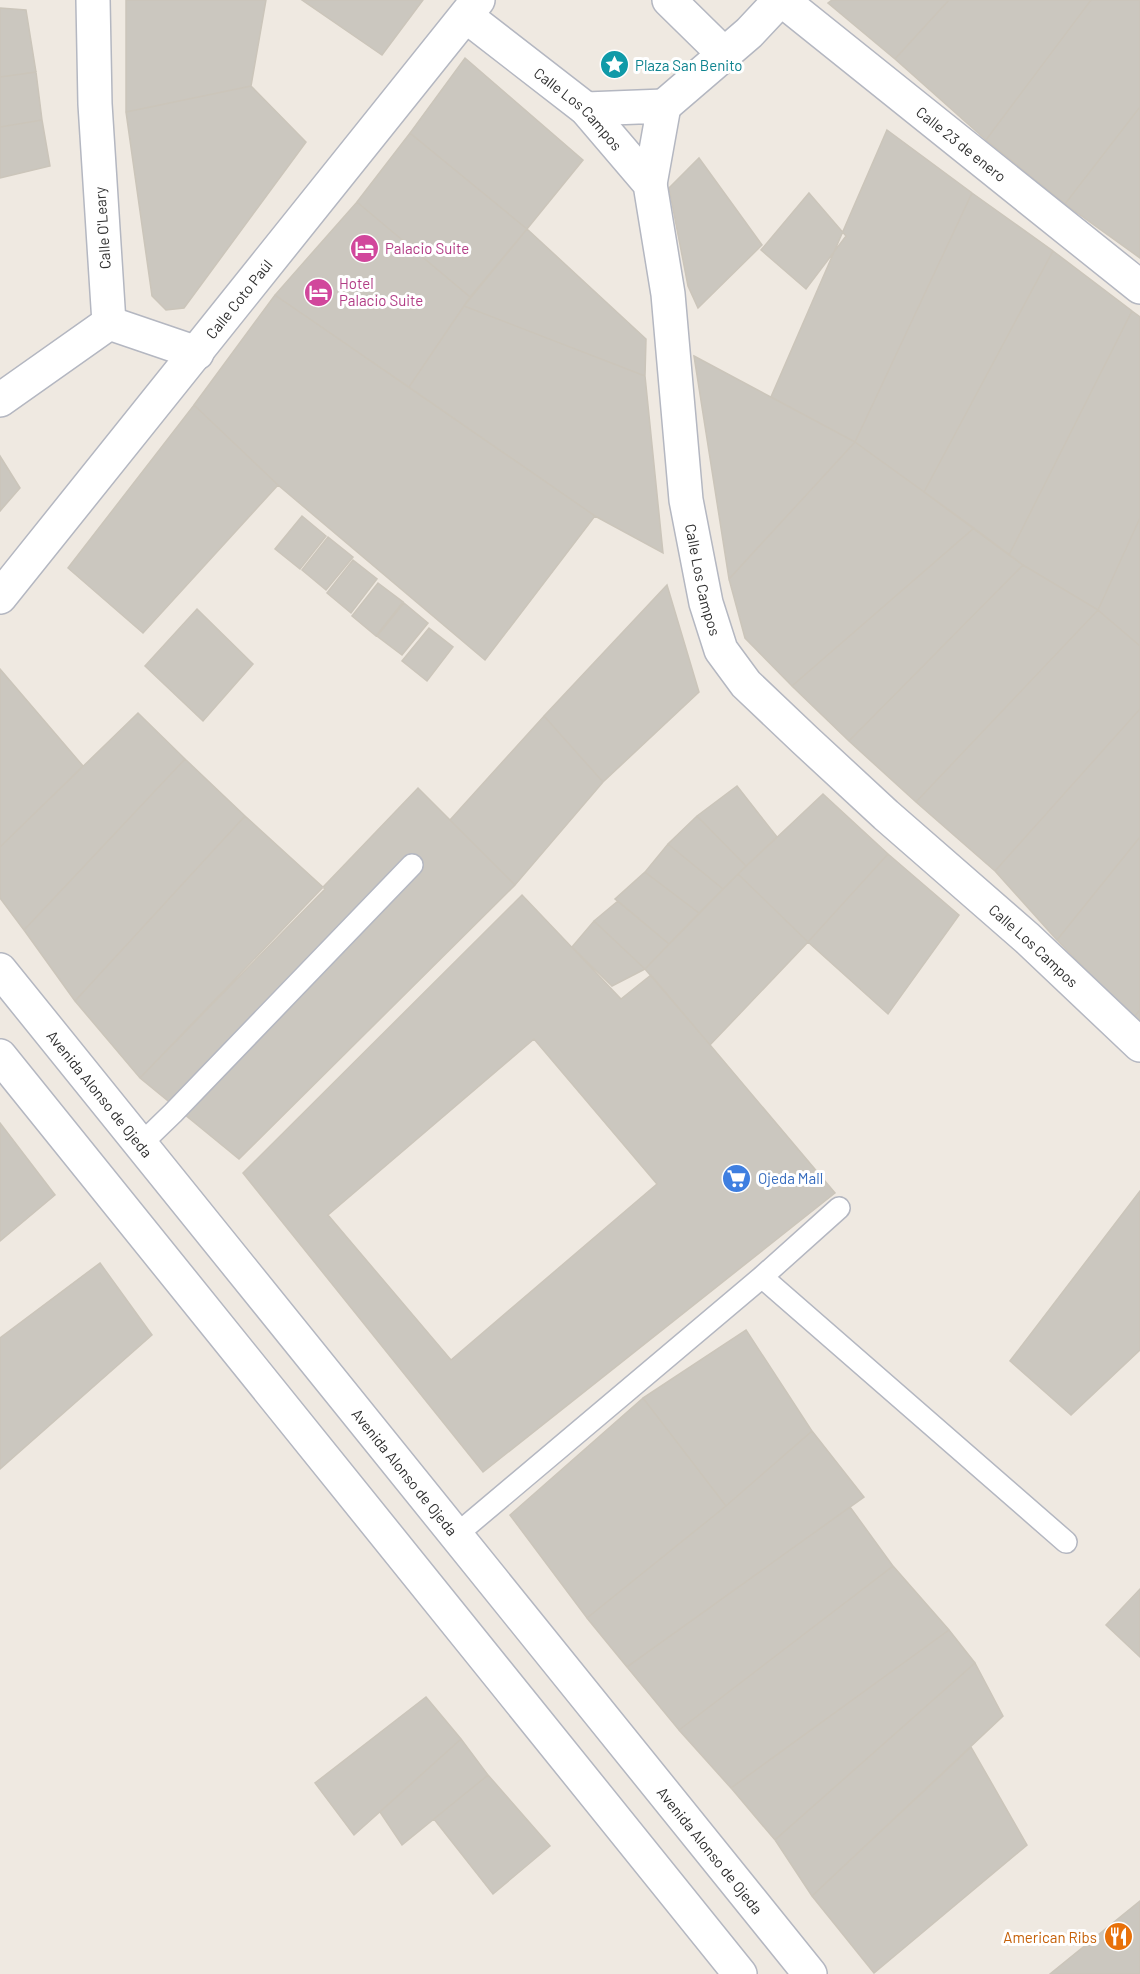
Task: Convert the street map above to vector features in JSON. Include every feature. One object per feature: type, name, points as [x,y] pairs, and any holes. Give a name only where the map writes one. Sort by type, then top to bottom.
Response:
[{"type":"street","name":"Calle O'Leary","points":[[93,0],[95,104],[109,323]]},
{"type":"street","points":[[669,0],[724,54]]},
{"type":"street","points":[[586,109],[664,106],[749,33],[781,0]]},
{"type":"street","name":"Calle 23 de enero","points":[[781,0],[1140,287]]},
{"type":"street","name":"Calle Los Campos","points":[[472,8],[586,109],[650,184],[668,294],[686,500],[706,603],[721,650],[746,684],[805,740],[1027,939],[1140,1045]]},
{"type":"street","name":"Calle Coto Paúl","points":[[0,597],[472,8]]},
{"type":"street","points":[[650,184],[664,106]]},
{"type":"street","points":[[0,400],[109,323],[197,352]]},
{"type":"street","name":"Avenida Alonso de Ojeda","points":[[0,970],[810,1974]]},
{"type":"street","points":[[0,1056],[740,1974]]},
{"type":"lane","points":[[141,1144],[412,865]]},
{"type":"lane","points":[[456,1535],[839,1208]]},
{"type":"lane","points":[[762,1276],[1066,1542]]},
{"type":"building","points":[[126,0],[266,0],[251,86],[126,112]]},
{"type":"building","points":[[302,0],[423,0],[382,55]]},
{"type":"building","points":[[832,0],[949,0],[895,59],[828,3]]},
{"type":"building","points":[[949,0],[1091,0],[986,140],[895,59]]},
{"type":"building","points":[[1091,0],[1140,0],[1140,107],[1065,204],[986,140]]},
{"type":"building","points":[[0,8],[26,10],[36,72],[0,77]]},
{"type":"building","points":[[465,58],[583,160],[527,229],[410,133]]},
{"type":"building","points":[[36,72],[42,120],[0,127],[0,77]]},
{"type":"building","points":[[251,86],[306,142],[184,308],[166,310],[152,296],[126,112]]},
{"type":"building","points":[[1140,107],[1140,258],[1065,204]]},
{"type":"building","points":[[42,120],[50,166],[0,178],[0,127]]},
{"type":"building","points":[[887,130],[972,193],[855,442],[771,397]]},
{"type":"building","points":[[410,133],[527,229],[470,297],[357,202]]},
{"type":"building","points":[[699,158],[762,245],[698,308],[688,286],[669,188]]},
{"type":"building","points":[[809,193],[846,236],[806,289],[761,250]]},
{"type":"building","points":[[972,193],[1053,251],[924,492],[855,442]]},
{"type":"building","name":"Palacio Suite","points":[[357,202],[470,297],[409,387],[275,295]]},
{"type":"building","points":[[527,229],[646,339],[645,376],[464,306]]},
{"type":"building","points":[[1053,251],[1132,311],[1009,555],[924,492]]},
{"type":"building","points":[[275,295],[595,516],[485,660],[278,485],[194,405]]},
{"type":"building","points":[[464,306],[645,376],[663,553],[595,516],[409,387]]},
{"type":"building","points":[[1132,311],[1140,317],[1140,518],[1098,610],[1009,555]]},
{"type":"building","points":[[694,356],[855,442],[729,579]]},
{"type":"building","points":[[194,405],[278,485],[143,633],[68,568]]},
{"type":"building","points":[[855,442],[974,528],[792,686],[745,638],[729,579]]},
{"type":"building","points":[[0,456],[20,488],[0,511]]},
{"type":"building","points":[[302,516],[326,536],[300,569],[275,549]]},
{"type":"building","points":[[1140,518],[1140,646],[1098,610]]},
{"type":"building","points":[[974,528],[1023,565],[849,741],[792,686]]},
{"type":"building","points":[[328,537],[353,557],[326,590],[302,570]]},
{"type":"building","points":[[353,560],[377,579],[351,613],[327,593]]},
{"type":"building","points":[[1023,565],[1098,610],[916,802],[849,741]]},
{"type":"building","points":[[378,583],[403,602],[376,636],[352,616]]},
{"type":"building","points":[[667,585],[699,692],[603,782],[544,716]]},
{"type":"building","points":[[404,603],[428,623],[402,655],[377,636]]},
{"type":"building","points":[[197,609],[253,664],[203,721],[145,666]]},
{"type":"building","points":[[1098,610],[1140,646],[1140,709],[995,871],[916,802]]},
{"type":"building","points":[[429,628],[453,647],[427,681],[402,661]]},
{"type":"building","points":[[0,669],[83,766],[0,847]]},
{"type":"building","points":[[1140,709],[1140,837],[1057,940],[995,871]]},
{"type":"building","points":[[138,713],[185,759],[24,930],[0,898],[0,847]]},
{"type":"building","points":[[544,716],[603,782],[515,885],[450,820]]},
{"type":"building","points":[[185,759],[245,816],[75,1001],[24,930]]},
{"type":"building","points":[[737,786],[777,837],[746,866],[697,816]]},
{"type":"building","points":[[418,788],[515,885],[239,1159],[140,1078]]},
{"type":"building","points":[[823,794],[888,854],[808,942],[738,874]]},
{"type":"building","points":[[245,816],[325,889],[140,1078],[75,1001]]},
{"type":"building","points":[[697,816],[746,866],[723,889],[668,844]]},
{"type":"building","points":[[1140,837],[1140,1010],[1133,1018],[1057,940]]},
{"type":"building","points":[[668,844],[723,889],[699,913],[645,872]]},
{"type":"building","points":[[888,854],[959,915],[888,1014],[808,942]]},
{"type":"building","points":[[645,872],[699,913],[669,944],[615,899]]},
{"type":"building","points":[[738,874],[808,942],[710,1045],[645,969]]},
{"type":"building","name":"Ojeda Mall","points":[[522,895],[621,999],[651,975],[835,1193],[483,1472],[243,1173]],"holes":[[[534,1039],[657,1184],[451,1360],[328,1215]]]},
{"type":"building","points":[[618,901],[669,944],[645,969],[594,921]]},
{"type":"building","points":[[594,921],[645,969],[612,986],[572,947]]},
{"type":"building","points":[[1140,1010],[1140,1023],[1133,1018]]},
{"type":"building","points":[[0,1123],[55,1195],[0,1241]]},
{"type":"building","points":[[1140,1191],[1140,1350],[1071,1415],[1010,1361]]},
{"type":"building","points":[[100,1263],[152,1335],[0,1469],[0,1338]]},
{"type":"building","points":[[746,1330],[812,1431],[726,1506],[643,1398]]},
{"type":"building","points":[[643,1398],[726,1506],[587,1618],[510,1515]]},
{"type":"building","points":[[812,1431],[864,1497],[627,1667],[587,1618],[726,1506]]},
{"type":"building","points":[[850,1507],[893,1566],[679,1730],[627,1667]]},
{"type":"building","points":[[893,1566],[949,1630],[731,1788],[679,1730]]},
{"type":"building","points":[[1140,1589],[1140,1657],[1106,1625]]},
{"type":"building","points":[[949,1630],[975,1663],[775,1840],[731,1788]]},
{"type":"building","points":[[975,1663],[1003,1716],[812,1896],[775,1840]]},
{"type":"building","points":[[426,1697],[461,1739],[354,1835],[315,1783]]},
{"type":"building","points":[[461,1739],[488,1775],[402,1845],[380,1812]]},
{"type":"building","points":[[971,1747],[1027,1845],[874,1973],[812,1896]]},
{"type":"building","points":[[488,1775],[550,1846],[493,1894],[434,1819]]},
{"type":"building","name":"American Ribs","points":[[1140,1901],[1140,1974],[1050,1974]]},
{"type":"place","name":"Plaza San Benito","points":[[614,65]]},
{"type":"place","name":"Palacio Suite","points":[[364,248]]},
{"type":"place","name":"Hotel Palacio Suite","points":[[318,292]]},
{"type":"place","name":"Ojeda Mall","points":[[737,1178]]},
{"type":"place","name":"American Ribs","points":[[1118,1937]]}]
